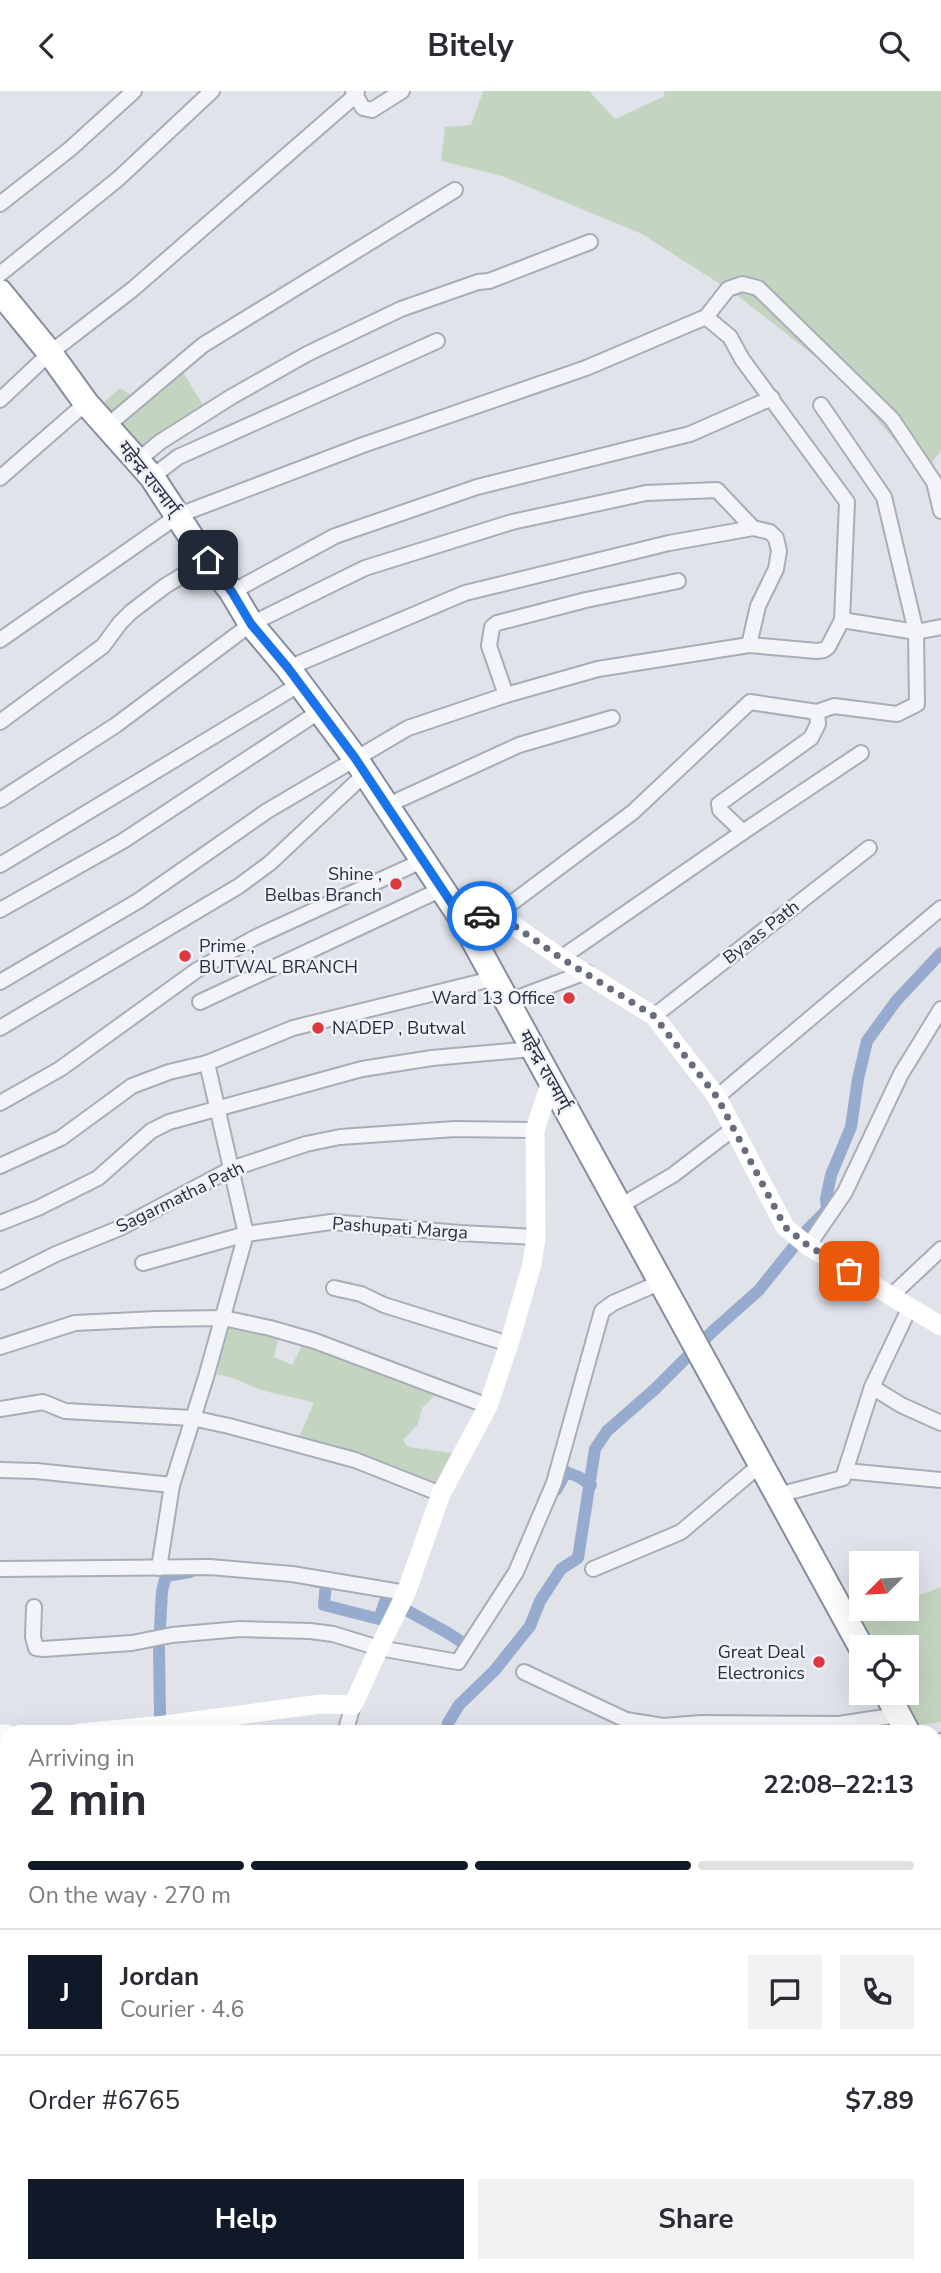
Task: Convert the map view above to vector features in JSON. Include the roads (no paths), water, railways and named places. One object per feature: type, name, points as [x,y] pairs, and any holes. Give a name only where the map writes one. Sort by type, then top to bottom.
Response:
[{"type":"highway","name":"महेन्द्र राज्मार्ग्","points":[[1,289],[86,403],[145,469],[199,549],[232,592],[251,624],[294,676],[360,766],[462,919],[854,1635]]},
{"type":"highway","points":[[893,1705],[903,1724]]},
{"type":"street","points":[[0,204],[70,149],[134,91]]},
{"type":"street","points":[[1,289],[212,91]]},
{"type":"street","points":[[0,400],[50,353],[133,289],[355,92],[363,108],[372,110],[402,91]]},
{"type":"street","points":[[107,426],[203,345],[455,190]]},
{"type":"street","points":[[145,469],[160,442],[307,353],[401,309],[478,282],[489,281],[590,242]]},
{"type":"street","points":[[0,641],[179,516],[363,445],[586,368],[706,317],[728,289],[743,284],[758,288],[892,419],[937,481],[941,511]]},
{"type":"street","points":[[0,1028],[240,886],[270,863],[360,766],[408,728],[506,695],[598,669],[748,645],[824,650],[828,647],[842,620],[846,502],[742,359],[730,337],[706,317]]},
{"type":"street","points":[[145,469],[178,457],[437,341]]},
{"type":"street","points":[[232,592],[335,536],[477,487],[690,434],[772,398]]},
{"type":"street","points":[[0,478],[86,403]]},
{"type":"street","points":[[462,919],[497,914],[633,812],[750,702],[817,712],[834,706],[897,714],[916,704],[916,632],[884,497],[821,405]]},
{"type":"street","points":[[0,800],[116,725],[251,624],[365,568],[512,521],[646,493],[717,490],[753,528]]},
{"type":"street","points":[[0,865],[294,676],[465,593],[669,543],[753,528],[770,532],[776,538],[779,551],[776,569],[758,605],[748,645]]},
{"type":"street","points":[[0,722],[103,646],[120,622],[131,612],[165,586],[208,560]]},
{"type":"street","points":[[506,695],[489,646],[492,627],[496,624],[586,600],[678,581]]},
{"type":"street","points":[[842,620],[916,632],[941,628]]},
{"type":"street","points":[[0,911],[122,841],[320,711]]},
{"type":"street","points":[[743,832],[720,810],[719,804],[811,738],[818,724],[817,712]]},
{"type":"street","points":[[387,805],[519,745],[612,718]]},
{"type":"street","points":[[561,958],[861,753]]},
{"type":"street","points":[[0,982],[138,901],[267,811],[360,766]]},
{"type":"street","name":"Byaas Path","points":[[654,1016],[869,848]]},
{"type":"street","points":[[0,1103],[60,1069],[197,970],[254,938],[424,860]]},
{"type":"street","points":[[200,1002],[442,889]]},
{"type":"street","points":[[717,1097],[941,908]]},
{"type":"street","points":[[497,914],[654,1016],[717,1097],[785,1227],[807,1245],[941,1326]]},
{"type":"street","points":[[509,1001],[586,972]]},
{"type":"street","points":[[0,1166],[61,1138],[132,1086],[169,1072],[207,1063],[293,1028],[496,978]]},
{"type":"street","points":[[807,1245],[845,1192],[901,1074],[941,1009]]},
{"type":"street","points":[[0,1223],[38,1209],[98,1178],[142,1139],[169,1122],[362,1069],[432,1058],[532,1049]]},
{"type":"street","points":[[159,1568],[172,1485],[246,1234],[207,1063]]},
{"type":"street","points":[[347,1725],[353,1705],[407,1593],[441,1495],[488,1406],[509,1344],[532,1264],[536,1237],[535,1130],[551,1081]]},
{"type":"street","name":"Sagarmatha Path","points":[[0,1282],[56,1254],[120,1228],[231,1169],[306,1144],[340,1137],[454,1129],[535,1130]]},
{"type":"street","points":[[620,1206],[673,1175],[733,1129]]},
{"type":"street","name":"Pashupati Marga","points":[[143,1263],[246,1234],[331,1222],[536,1237]]},
{"type":"street","points":[[891,1296],[941,1248]]},
{"type":"street","points":[[34,1607],[33,1637],[36,1648],[43,1649],[132,1643],[172,1635],[240,1629],[310,1631],[332,1634],[379,1648],[458,1662],[516,1572],[554,1483],[601,1311],[661,1282]]},
{"type":"street","points":[[334,1288],[361,1294],[384,1305],[509,1344]]},
{"type":"street","points":[[778,1495],[843,1478],[872,1387],[910,1307]]},
{"type":"street","points":[[0,1347],[75,1323],[223,1318],[316,1341],[488,1406]]},
{"type":"street","points":[[872,1387],[901,1405],[941,1423]]},
{"type":"street","points":[[0,1409],[43,1402],[65,1411],[192,1418],[355,1460],[441,1495]]},
{"type":"street","points":[[593,1569],[681,1532],[761,1464]]},
{"type":"street","points":[[0,1470],[36,1471],[172,1485]]},
{"type":"street","points":[[846,1471],[941,1480]]},
{"type":"street","points":[[0,1569],[210,1567],[292,1574],[407,1593]]},
{"type":"street","points":[[524,1672],[626,1720],[657,1725]]},
{"type":"street","points":[[165,1725],[321,1704],[353,1705]]},
{"type":"street","points":[[676,1725],[903,1724]]},
{"type":"waterway","points":[[448,1725],[459,1705],[495,1670],[530,1626],[540,1601],[561,1569],[578,1558],[595,1449],[607,1431],[759,1290],[808,1229],[827,1210],[826,1199],[831,1175],[851,1127],[867,1041],[896,1001],[941,953]]},
{"type":"waterway","points":[[556,1490],[566,1472],[591,1485]]},
{"type":"waterway","points":[[160,1628],[162,1591],[166,1576],[190,1572]]},
{"type":"waterway","points":[[313,1581],[326,1583],[324,1605],[379,1619],[386,1599],[392,1602]]},
{"type":"waterway","points":[[408,1611],[460,1641]]},
{"type":"waterway","points":[[159,1647],[160,1717]]},
{"type":"place","name":"Shine , Belbas Branch","points":[[396,884]]},
{"type":"place","name":"Prime , BUTWAL BRANCH","points":[[185,956]]},
{"type":"place","name":"Ward 13 Office","points":[[569,998]]},
{"type":"place","name":"NADEP , Butwal","points":[[318,1028]]},
{"type":"place","name":"Great Deal Electronics","points":[[819,1662]]}]
